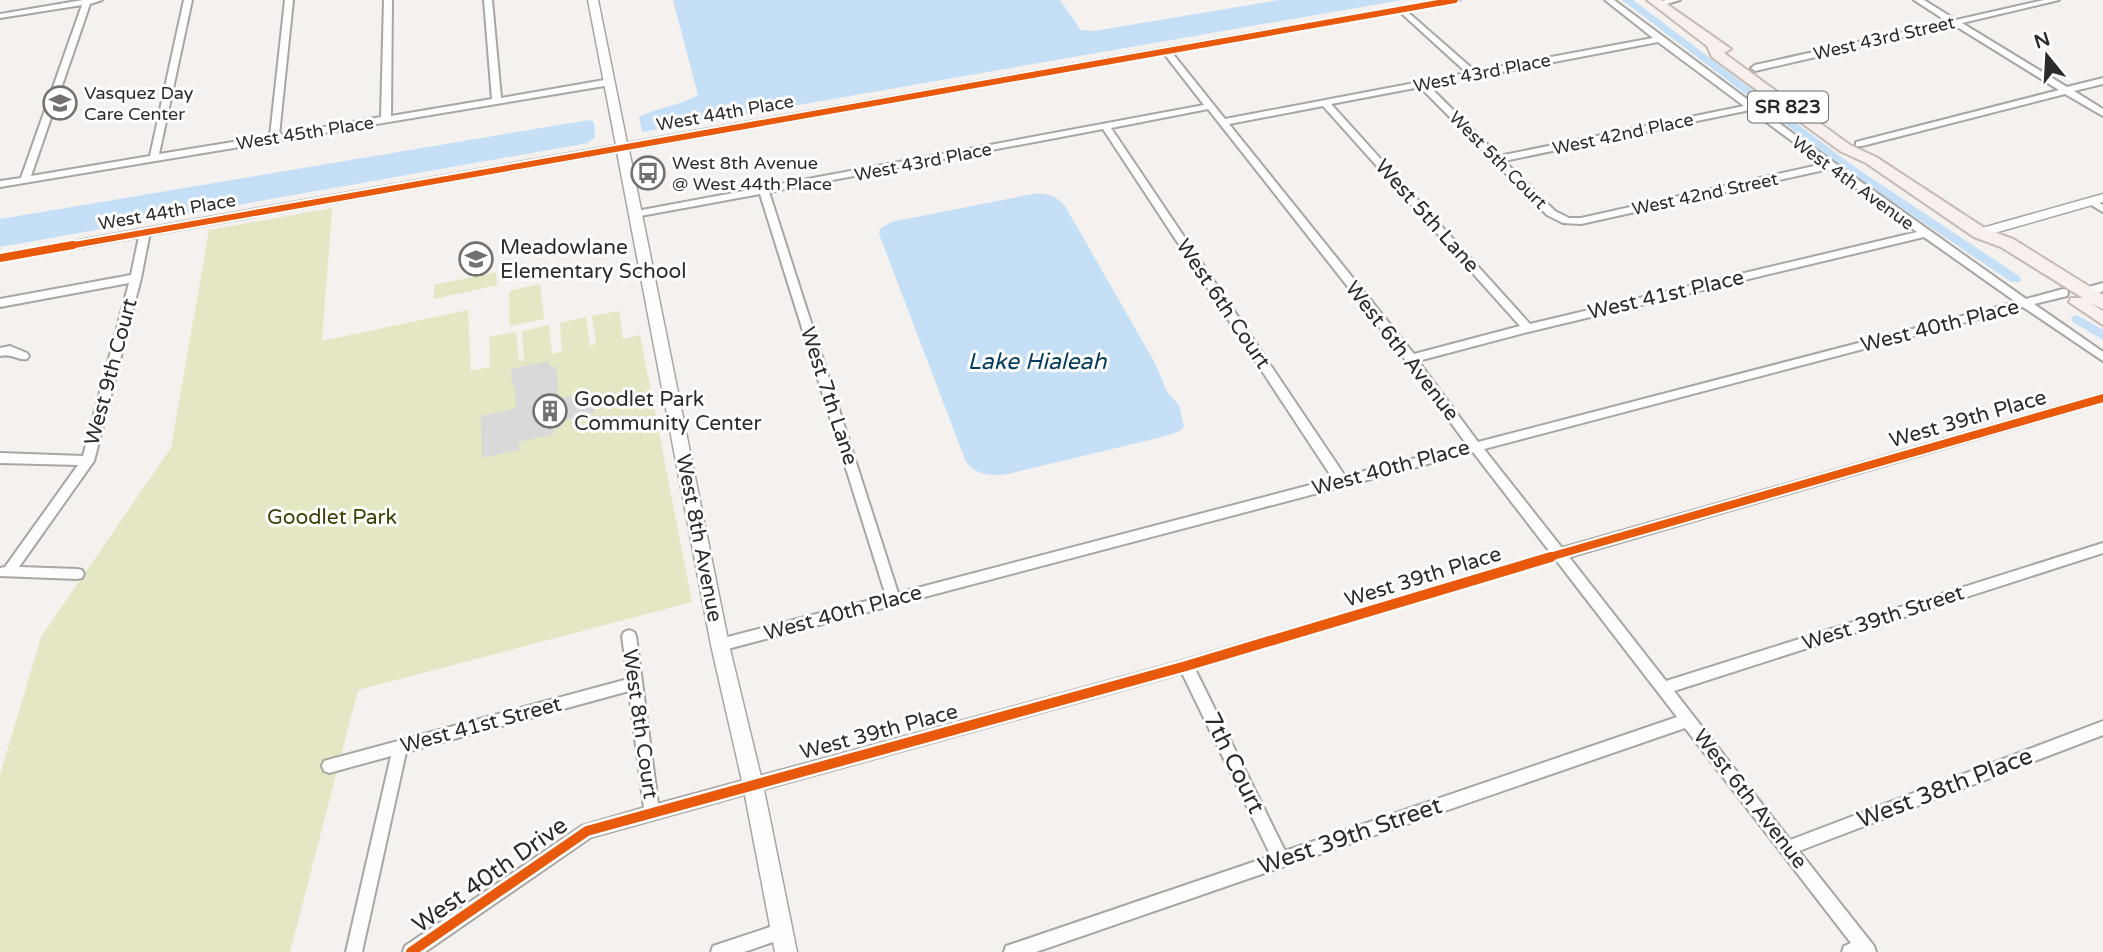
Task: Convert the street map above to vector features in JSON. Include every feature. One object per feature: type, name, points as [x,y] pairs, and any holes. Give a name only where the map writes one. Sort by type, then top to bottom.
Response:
[{"type":"main road","name":"West 4th Avenue","points":[[1656,2],[1713,44],[1731,51],[1859,144],[1871,160]]},
{"type":"main road","name":"West 4th Avenue","points":[[1713,44],[1717,54],[1845,148],[1871,160],[1980,233],[2011,245],[2103,303]]},
{"type":"main road","name":"West 4th Avenue","points":[[1980,233],[1994,249],[2103,319]]},
{"type":"street","points":[[154,158],[188,0]]},
{"type":"street","points":[[274,138],[289,0]]},
{"type":"street","points":[[386,120],[388,0]]},
{"type":"street","points":[[488,0],[497,101]]},
{"type":"street","name":"West 8th Avenue","points":[[593,0],[720,645],[753,785],[786,952]]},
{"type":"street","name":"West 44th Place","points":[[0,258],[1455,0]]},
{"type":"street","name":"West 4th Avenue","points":[[1609,0],[1748,108],[1923,234],[2103,357]]},
{"type":"street","points":[[1656,2],[1676,0]]},
{"type":"street","points":[[1918,0],[2103,113]]},
{"type":"street","name":"West 43rd Street","points":[[1755,68],[2054,0]]},
{"type":"street","points":[[0,16],[92,1],[25,180]]},
{"type":"street","points":[[1402,9],[1473,74]]},
{"type":"street","name":"West 43rd Place","points":[[1223,122],[1660,39]]},
{"type":"street","name":"West 6th Avenue","points":[[1166,51],[1411,359],[1475,446],[1788,848],[1860,950]]},
{"type":"street","points":[[1859,144],[2103,81]]},
{"type":"street","name":"West 45th Place","points":[[0,184],[610,82]]},
{"type":"street","name":"West 5th Court","points":[[1422,84],[1551,213],[1567,221],[1581,221]]},
{"type":"street","name":"West 5th Lane","points":[[1325,103],[1528,328]]},
{"type":"street","name":"West 43rd Place","points":[[635,214],[764,192],[1211,106]]},
{"type":"street","name":"West 42nd Place","points":[[1498,159],[1748,108]]},
{"type":"street","name":"West 6th Court","points":[[1105,127],[1341,481]]},
{"type":"street","name":"West 42nd Street","points":[[1581,221],[1829,166]]},
{"type":"street","name":"West 7th Lane","points":[[764,192],[894,600]]},
{"type":"street","points":[[1980,233],[2097,200],[2103,209]]},
{"type":"street","name":"West 9th Court","points":[[4,572],[88,461],[136,278],[145,232]]},
{"type":"street","name":"West 41st Place","points":[[1411,359],[1528,328],[1923,234]]},
{"type":"street","points":[[0,303],[136,278]]},
{"type":"street","points":[[2086,292],[2103,287]]},
{"type":"street","name":"West 40th Place","points":[[720,645],[2063,293]]},
{"type":"street","points":[[0,352],[10,350],[23,356]]},
{"type":"street","name":"West 39th Place","points":[[753,785],[1186,666],[1560,554],[2103,398]]},
{"type":"street","points":[[0,458],[88,461]]},
{"type":"street","name":"West 39th Street","points":[[1664,688],[2103,548]]},
{"type":"street","points":[[4,572],[77,574]]},
{"type":"street","name":"West 8th Court","points":[[629,636],[652,813]]},
{"type":"street","name":"7th Court","points":[[1186,666],[1281,860]]},
{"type":"street","name":"West 41st Street","points":[[329,766],[634,683]]},
{"type":"street","name":"West 39th Street","points":[[1012,952],[1688,720]]},
{"type":"street","name":"West 38th Place","points":[[1788,848],[2103,728]]},
{"type":"street","points":[[354,952],[400,747]]},
{"type":"street","name":"West 40th Drive","points":[[411,952],[587,831],[753,785]]},
{"type":"street","points":[[719,952],[782,931]]},
{"type":"green space","name":"Goodlet Park","points":[[332,208],[322,341],[468,310],[471,371],[490,367],[489,337],[516,332],[519,361],[524,360],[522,331],[549,325],[552,354],[562,351],[560,323],[586,317],[590,346],[596,344],[592,316],[619,311],[623,339],[640,335],[692,602],[358,690],[290,952],[0,952],[0,775],[41,637],[171,448],[209,230]]},
{"type":"green space","points":[[496,272],[497,285],[434,299],[434,285]]},
{"type":"green space","points":[[540,284],[544,319],[510,326],[509,291]]},
{"type":"water","points":[[673,0],[1060,0],[1081,30],[1094,31],[1279,0],[1402,0],[642,132],[639,117],[698,95]]},
{"type":"water","points":[[589,120],[594,122],[595,137],[588,143],[0,247],[0,219]]},
{"type":"water","name":"Lake Hialeah","points":[[1033,194],[1058,199],[1065,206],[1155,363],[1167,392],[1179,405],[1184,427],[1162,437],[1008,474],[985,474],[966,462],[879,234],[880,229],[891,222]]},
{"type":"building","name":"Goodlet Park Community Center","points":[[549,361],[550,367],[556,366],[559,399],[593,392],[595,413],[561,421],[562,427],[554,429],[554,434],[519,442],[519,450],[482,458],[481,416],[516,408],[511,369]]},
{"type":"waterway","points":[[1627,0],[1848,167],[2015,279]]},
{"type":"waterway","points":[[2077,319],[2103,336]]},
{"type":"cycle path","points":[[0,258],[1455,0]]},
{"type":"cycle path","points":[[411,952],[587,831],[1186,666],[1560,554],[2103,398]]},
{"type":"place","name":"Vasquez Day Care Center","points":[[60,103]]},
{"type":"place","name":"West 8th Avenue @ West 44th Place","points":[[648,173]]},
{"type":"place","name":"Meadowlane Elementary School","points":[[476,259]]},
{"type":"place","name":"Goodlet Park Community Center","points":[[550,411]]}]
